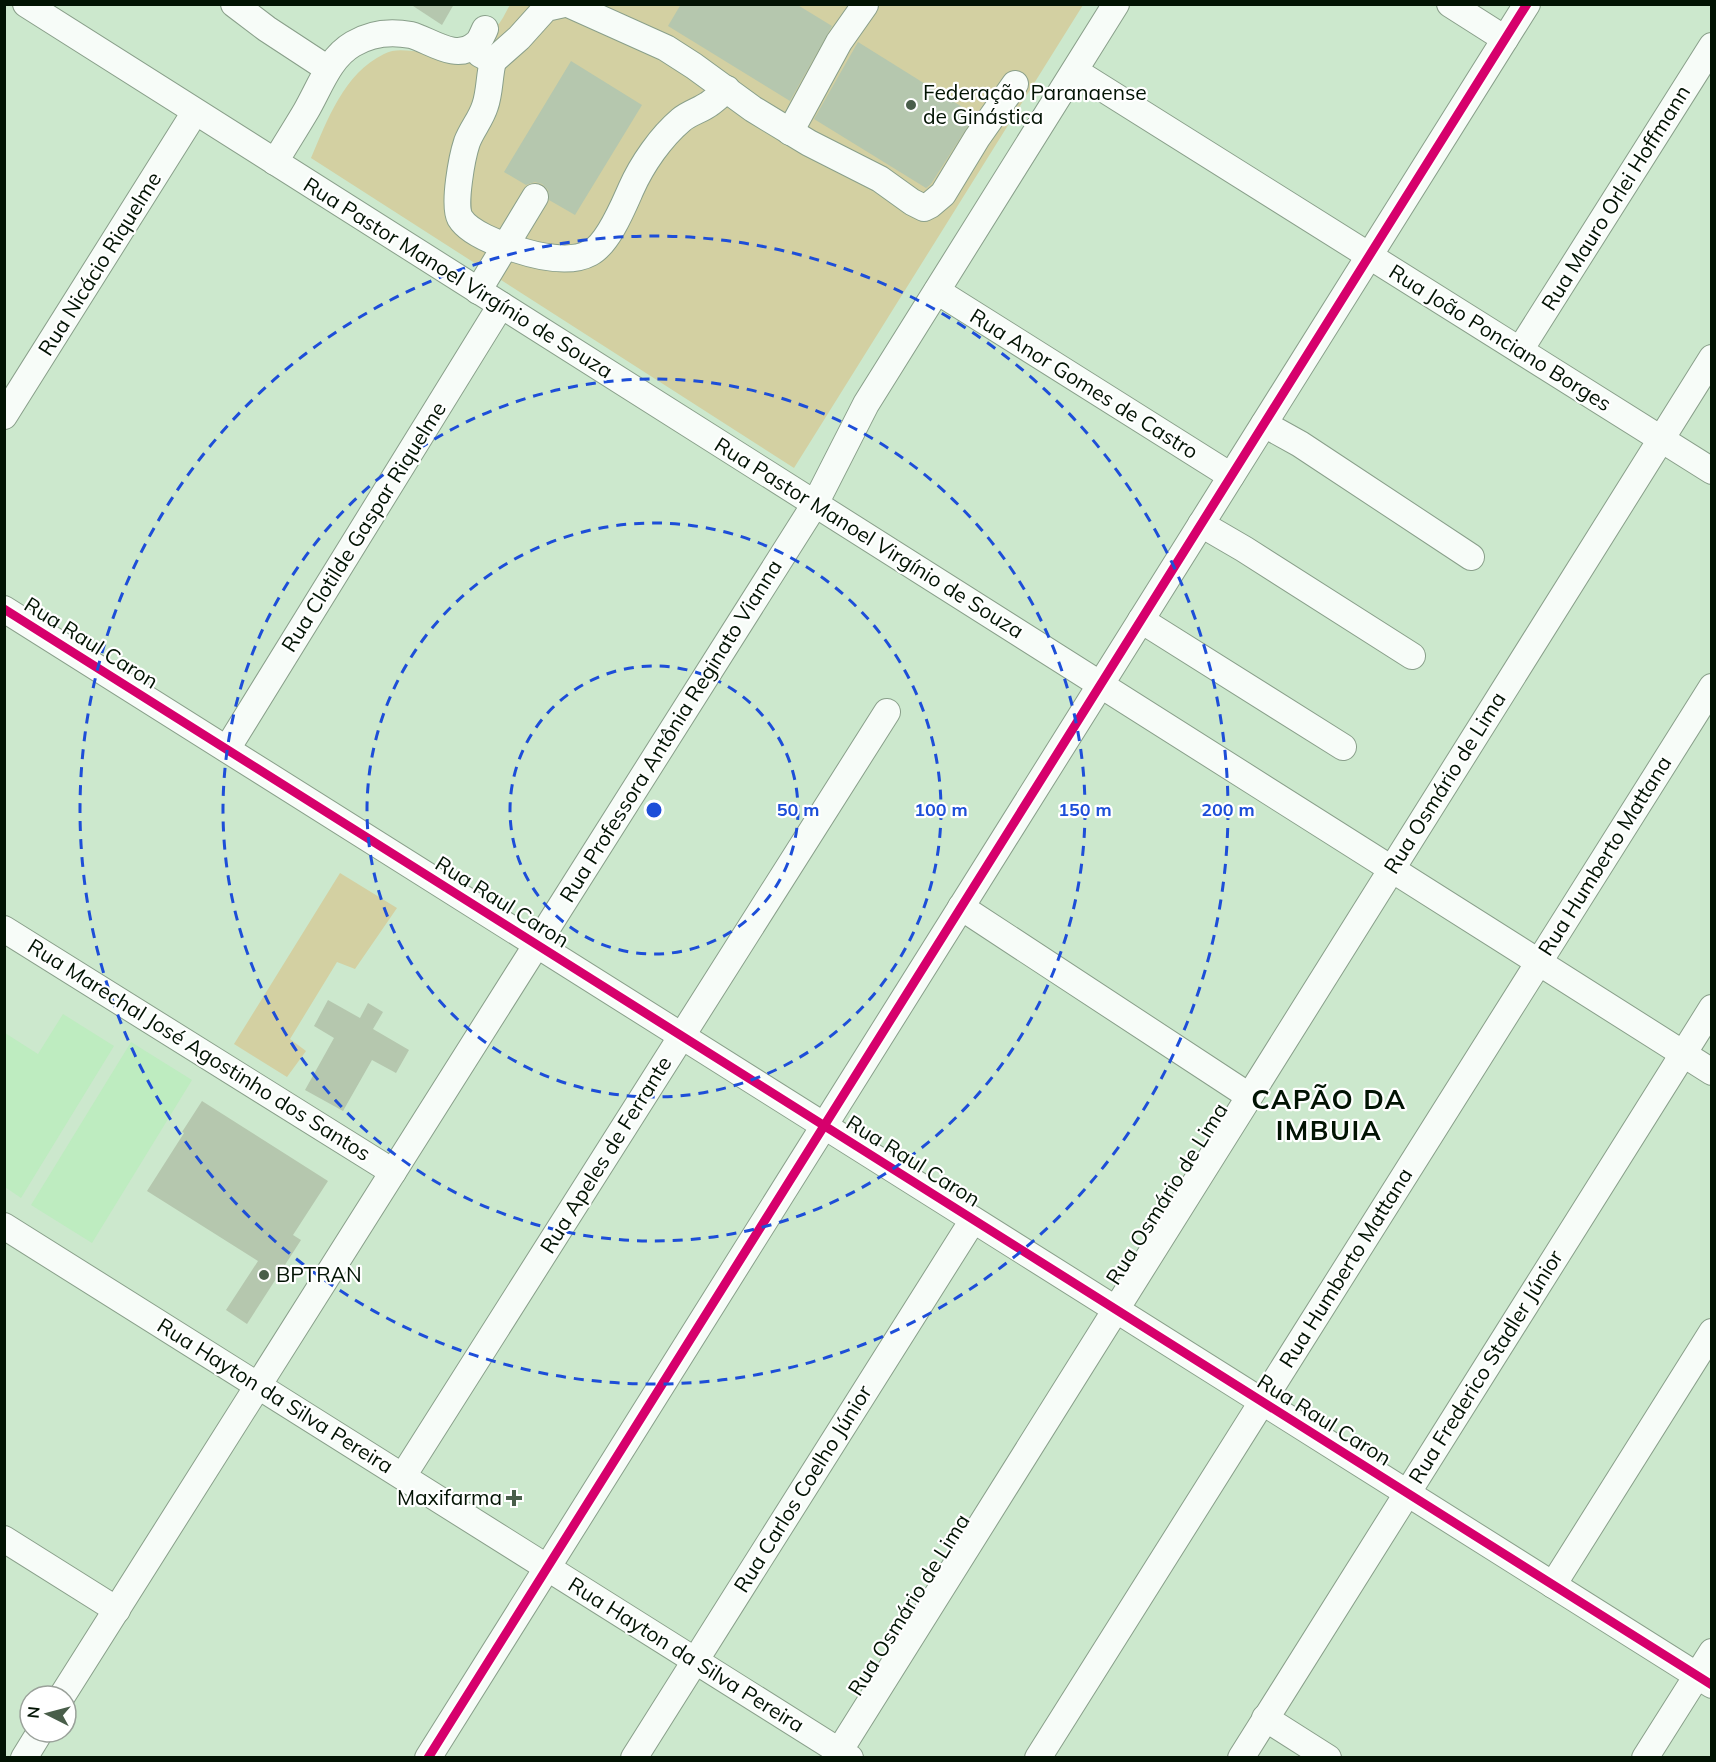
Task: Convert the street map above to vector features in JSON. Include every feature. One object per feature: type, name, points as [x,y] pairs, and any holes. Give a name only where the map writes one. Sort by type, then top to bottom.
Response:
[{"type":"street","name":"Rua Pastor Manoel Virgínio de Souza","points":[[26,4],[1712,1072]]},
{"type":"street","points":[[234,4],[328,69]]},
{"type":"street","points":[[726,89],[709,104],[682,119],[653,151],[641,169],[612,229],[591,253],[570,258],[536,256],[505,246],[471,229],[460,218],[457,201],[459,178],[467,144],[486,103],[493,61],[519,38],[546,8],[566,4],[666,48],[790,132],[880,179],[924,208],[930,206],[943,194],[977,138],[1015,84]]},
{"type":"street","name":"Rua Professora Antônia Reginato Vianna","points":[[70,1684],[815,504],[866,404],[1116,4]]},
{"type":"street","points":[[1449,4],[1505,39]]},
{"type":"street","points":[[428,1758],[1527,4]]},
{"type":"street","points":[[790,132],[838,42],[865,5]]},
{"type":"street","points":[[275,162],[301,121],[328,69],[352,44],[375,34],[387,32],[410,35],[453,51],[476,45],[485,29]]},
{"type":"street","name":"Rua Mauro Orlei Hoffmann","points":[[1520,350],[1712,46]]},
{"type":"street","points":[[469,48],[493,61]]},
{"type":"street","name":"Rua João Ponciano Borges","points":[[1075,71],[1712,471]]},
{"type":"street","name":"Rua Nicácio Riquelme","points":[[4,416],[195,112]]},
{"type":"street","points":[[478,291],[535,197]]},
{"type":"street","name":"Rua Anor Gomes de Castro","points":[[937,291],[1231,476]]},
{"type":"street","name":"Rua Clotilde Gaspar Riquelme","points":[[226,749],[501,305]]},
{"type":"street","name":"Rua Osmário de Lima","points":[[841,1755],[1115,1310],[1712,358]]},
{"type":"street","points":[[1264,424],[1300,444],[1471,557]]},
{"type":"street","points":[[1201,524],[1412,656]]},
{"type":"street","name":"Rua Raul Caron","points":[[4,609],[1704,1680]]},
{"type":"street","points":[[1141,620],[1343,747]]},
{"type":"street","name":"Rua Humberto Mattana","points":[[1038,1758],[1712,687]]},
{"type":"street","name":"Rua Apeles de Ferrante","points":[[403,1476],[887,712]]},
{"type":"street","points":[[961,908],[1249,1096]]},
{"type":"street","name":"Rua Marechal José Agostinho dos Santos","points":[[4,929],[393,1172]]},
{"type":"street","name":"Rua Frederico Stadler Júnior","points":[[1241,1758],[1712,1008]]},
{"type":"street","name":"Rua Carlos Coelho Júnior","points":[[634,1758],[972,1220]]},
{"type":"street","name":"Rua Hayton da Silva Pereira","points":[[4,1226],[695,1660],[841,1755]]},
{"type":"street","points":[[1553,1585],[1712,1332]]},
{"type":"street","points":[[4,1539],[117,1610]]},
{"type":"street","points":[[1645,1758],[1704,1680],[1712,1652]]},
{"type":"street","points":[[1265,1718],[1328,1758]]},
{"type":"street","points":[[24,1758],[33,1744]]},
{"type":"shaded area","points":[[510,5],[1083,5],[794,468],[311,158],[338,99],[358,73],[370,62],[384,54],[399,50],[425,52],[495,27]]},
{"type":"shaded area","points":[[340,873],[397,908],[355,969],[337,962],[290,1039],[306,1051],[287,1077],[234,1044]]},
{"type":"shaded area","points":[[63,1014],[114,1046],[21,1198],[5,1187],[5,1033],[38,1054]]},
{"type":"shaded area","points":[[131,1042],[192,1080],[92,1243],[31,1205]]},
{"type":"building","points":[[410,4],[454,4],[442,25]]},
{"type":"building","points":[[681,4],[796,4],[832,26],[790,101],[668,26]]},
{"type":"building","points":[[858,42],[975,115],[931,184],[926,188],[814,119]]},
{"type":"building","points":[[571,61],[642,105],[575,215],[549,200],[548,190],[542,184],[535,182],[526,185],[504,172]]},
{"type":"building","points":[[328,1000],[360,1018],[368,1003],[383,1012],[373,1029],[409,1050],[396,1073],[372,1060],[343,1111],[305,1090],[334,1038],[314,1026]]},
{"type":"building","points":[[202,1101],[328,1181],[293,1235],[301,1240],[247,1324],[226,1310],[258,1261],[147,1191]]},
{"type":"cycle path","points":[[428,1758],[1527,4]]},
{"type":"cycle path","points":[[4,609],[1712,1685]]},
{"type":"place","name":"Federação Paranaense de Ginástica","points":[[911,105]]},
{"type":"place","name":"BPTRAN","points":[[264,1275]]},
{"type":"place","name":"Maxifarma","points":[[514,1498]]},
{"type":"district","name":"CAPÃO DA IMBUIA","points":[[1329,1116]]}]
